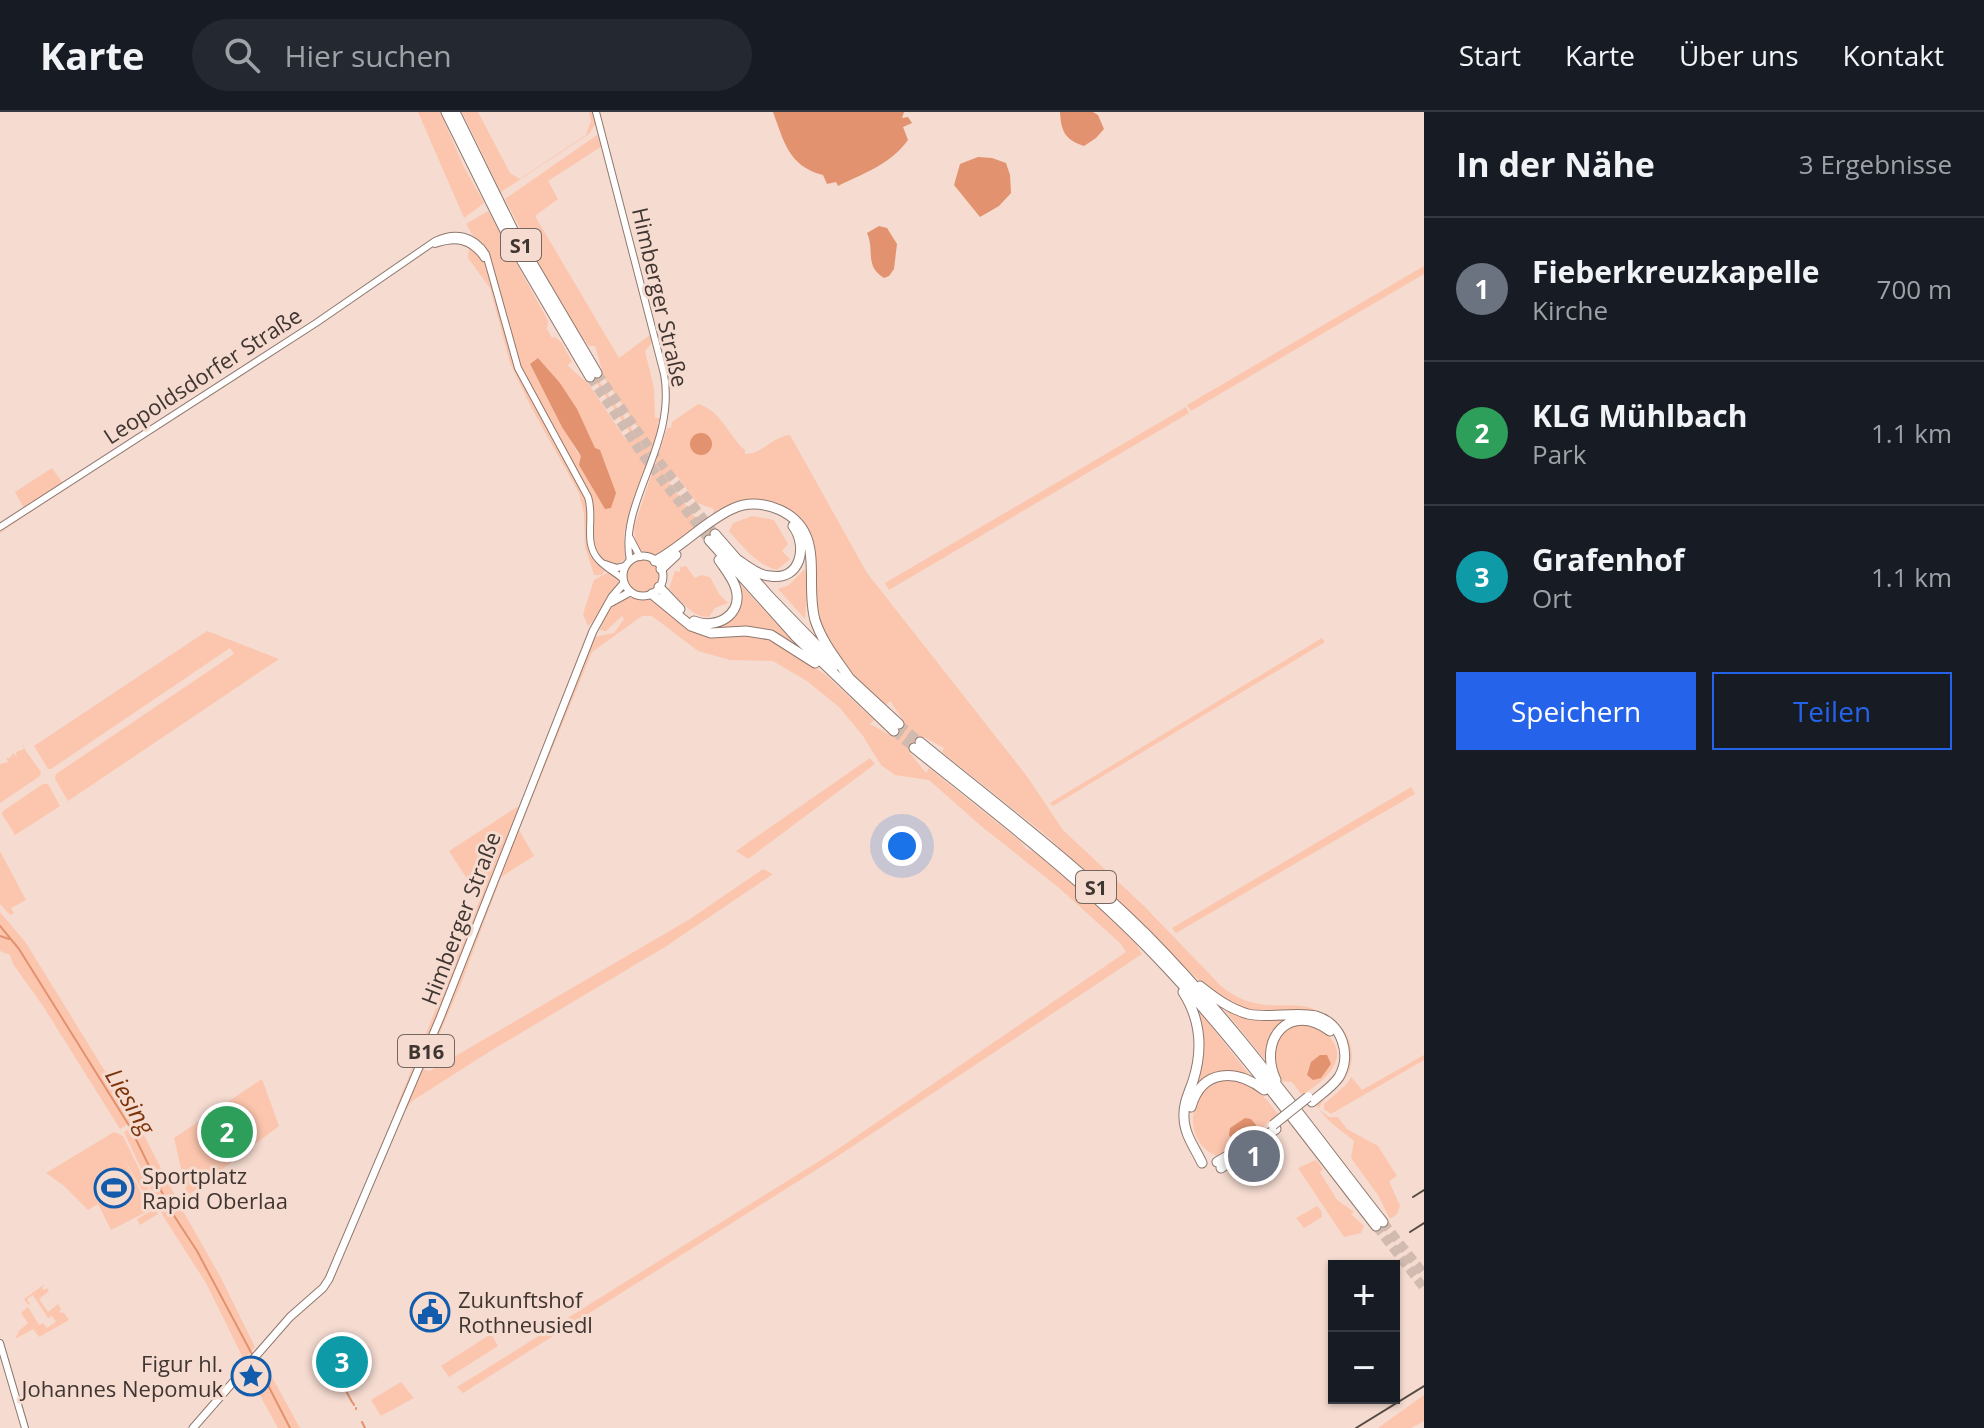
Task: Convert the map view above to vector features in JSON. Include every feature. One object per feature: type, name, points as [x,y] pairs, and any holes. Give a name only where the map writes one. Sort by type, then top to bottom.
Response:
[{"type":"highway","name":"S1","points":[[446,112],[509,239],[593,375],[515,234],[455,112]]},
{"type":"highway","points":[[658,565],[735,508],[758,504],[786,513],[809,541],[813,561],[811,597],[816,622],[848,683]]},
{"type":"highway","points":[[658,565],[727,518],[746,510],[771,512],[783,517],[799,534],[802,544],[797,564],[784,575],[775,577],[758,573],[713,540]]},
{"type":"highway","points":[[656,590],[694,621],[711,625],[727,618],[736,603],[737,593],[713,540]]},
{"type":"highway","points":[[713,540],[796,637],[897,728]]},
{"type":"highway","points":[[735,558],[848,683]]},
{"type":"highway","points":[[656,590],[691,626],[711,633],[759,631],[771,635],[848,683]]},
{"type":"highway","name":"S1","points":[[917,745],[1103,893],[1182,972],[1290,1104],[1379,1224],[1166,966],[1068,873],[917,745]]},
{"type":"highway","points":[[1166,966],[1193,1009],[1199,1031],[1199,1061],[1184,1117],[1188,1134],[1212,1163]]},
{"type":"highway","points":[[1182,972],[1220,1001],[1245,1013],[1315,1016],[1334,1027],[1345,1048],[1343,1068],[1332,1085],[1275,1127],[1212,1163]]},
{"type":"highway","points":[[1290,1104],[1273,1072],[1269,1054],[1277,1034],[1295,1021],[1313,1021],[1322,1026],[1334,1037],[1340,1051],[1332,1078],[1310,1100]]},
{"type":"highway","points":[[1212,1163],[1197,1142],[1190,1122],[1193,1098],[1205,1084],[1219,1076],[1238,1075],[1252,1081],[1276,1099]]},
{"type":"main road","name":"Himberger Straße","points":[[596,112],[667,394],[665,424],[630,522],[628,564]]},
{"type":"main road","name":"Leopoldsdorfer Straße","points":[[0,527],[316,323],[421,251],[452,237],[475,248],[492,274],[518,368],[588,497],[592,516],[590,545],[602,563]]},
{"type":"main road","points":[[602,563],[624,581],[630,592],[641,596],[656,590],[662,578],[658,565],[640,557],[628,535]]},
{"type":"main road","points":[[602,563],[617,568],[640,557]]},
{"type":"main road","points":[[624,581],[628,564]]},
{"type":"main road","name":"Himberger Straße","points":[[193,1428],[290,1317],[323,1288],[332,1273],[445,1005],[593,631],[624,581]]},
{"type":"main road","points":[[608,604],[630,592]]},
{"type":"main road","points":[[0,1343],[25,1428]]},
{"type":"shaded area","points":[[418,112],[440,112],[484,203],[464,218]]},
{"type":"shaded area","points":[[462,112],[478,112],[510,173],[520,179],[586,135],[591,121],[589,112],[592,112],[596,123],[589,134],[501,192]]},
{"type":"shaded area","points":[[773,112],[904,112],[902,118],[908,117],[912,123],[903,127],[908,140],[894,155],[838,186],[836,182],[827,184],[823,175],[811,171],[795,159],[784,142]]},
{"type":"shaded area","points":[[1060,112],[1093,112],[1098,115],[1104,129],[1084,146],[1078,144],[1065,134]]},
{"type":"shaded area","points":[[597,135],[602,146],[548,181],[558,199],[535,216],[619,358],[650,335],[652,343],[645,351],[654,388],[655,418],[661,418],[657,424],[660,426],[627,522],[625,559],[616,565],[603,559],[594,546],[592,499],[521,369],[511,325],[507,321],[492,267],[466,224],[488,211],[548,321],[547,329],[552,338],[562,343],[572,362],[567,365],[584,380],[602,370],[595,346],[589,346],[573,325],[505,199]],"holes":[[[538,359],[560,383],[595,448],[578,454],[530,365]],[[601,373],[640,431],[636,435],[596,377]],[[594,379],[632,435],[626,440],[588,383]]]},
{"type":"shaded area","points":[[978,157],[1006,163],[1011,193],[999,206],[980,217],[954,185],[960,164]]},
{"type":"shaded area","points":[[879,226],[887,228],[897,244],[894,269],[884,278],[872,263],[867,233]]},
{"type":"shaded area","points":[[469,247],[484,260],[506,338],[523,383],[582,490],[586,502],[589,548],[597,564],[605,570],[602,575],[594,575],[585,547],[584,514],[579,493],[510,363],[490,288],[468,258]]},
{"type":"shaded area","points":[[1424,266],[1424,274],[1191,411],[1187,405]]},
{"type":"shaded area","points":[[538,358],[560,383],[577,409],[595,448],[600,450],[616,493],[611,508],[605,509],[579,465],[581,456],[562,427],[530,364]]},
{"type":"shaded area","points":[[698,404],[718,417],[745,454],[790,435],[867,573],[1026,775],[1063,830],[1144,906],[1221,986],[1239,998],[1254,1003],[1313,1009],[1340,1026],[1350,1043],[1349,1073],[1325,1098],[1319,1109],[1329,1117],[1338,1117],[1347,1129],[1378,1146],[1397,1176],[1389,1181],[1400,1206],[1397,1214],[1390,1219],[1378,1195],[1351,1158],[1354,1141],[1328,1120],[1319,1110],[1316,1104],[1340,1081],[1344,1035],[1271,1013],[1241,1008],[1210,991],[1048,837],[942,752],[944,748],[924,737],[910,753],[926,773],[929,768],[1026,849],[1034,852],[1087,897],[1136,944],[1142,954],[838,1156],[463,1393],[457,1387],[832,1153],[1126,952],[1058,887],[929,780],[895,775],[881,765],[863,736],[839,707],[807,681],[773,661],[730,660],[698,651],[652,616],[642,616],[592,652],[519,830],[534,856],[501,877],[461,984],[424,1070],[430,1071],[690,919],[763,869],[773,874],[665,947],[412,1101],[406,1110],[396,1108],[487,882],[473,888],[449,851],[517,807],[526,809],[595,637],[614,633],[624,619],[622,616],[606,631],[600,630],[612,606],[628,598],[652,599],[719,638],[753,634],[785,645],[827,676],[874,720],[870,724],[890,735],[903,720],[890,701],[886,705],[841,662],[821,631],[816,606],[815,550],[811,538],[796,521],[763,502],[712,518],[714,509],[697,503],[677,476],[669,483],[701,525],[659,555],[644,552],[636,546],[634,527],[667,428],[671,428],[672,422]]},
{"type":"shaded area","points":[[1186,407],[1189,413],[889,590],[885,583]]},
{"type":"shaded area","points":[[701,433],[709,436],[712,444],[709,452],[701,455],[693,452],[690,444],[693,436]]},
{"type":"shaded area","points":[[52,468],[66,488],[0,533],[0,524],[24,508],[15,492]]},
{"type":"shaded area","points":[[752,516],[774,520],[788,544],[782,551],[790,559],[777,570],[756,559],[729,531],[733,523]]},
{"type":"shaded area","points":[[643,560],[654,565],[659,576],[654,587],[643,592],[632,587],[627,576],[632,565]]},
{"type":"shaded area","points":[[686,566],[695,578],[701,575],[710,577],[728,603],[715,608],[709,617],[697,615],[687,608],[669,589],[675,571],[680,572],[680,567]]},
{"type":"shaded area","points":[[805,569],[808,583],[805,619],[778,589],[789,585]]},
{"type":"shaded area","points":[[609,572],[618,578],[618,587],[588,626],[583,614],[594,580]]},
{"type":"shaded area","points":[[738,582],[800,649],[758,630],[703,630],[683,619],[658,595],[660,593],[697,625],[715,626],[728,620],[736,610]]},
{"type":"shaded area","points":[[207,631],[279,659],[68,801],[55,779],[56,774],[234,654],[230,648],[51,769],[48,769],[34,746]]},
{"type":"shaded area","points":[[1322,638],[1325,642],[1053,806],[1050,803]]},
{"type":"shaded area","points":[[23,742],[25,750],[41,772],[40,776],[0,803],[0,764],[8,762],[6,758],[13,753],[17,757],[16,752],[24,749]]},
{"type":"shaded area","points":[[870,758],[875,764],[748,859],[736,851]]},
{"type":"shaded area","points":[[43,784],[48,784],[60,806],[15,835],[3,811]]},
{"type":"shaded area","points":[[1411,787],[1415,794],[1176,933],[1172,928]]},
{"type":"shaded area","points":[[0,851],[26,900],[11,908],[14,913],[10,915],[0,904]]},
{"type":"shaded area","points":[[0,912],[26,943],[135,1120],[120,1129],[10,955],[0,951]]},
{"type":"shaded area","points":[[1221,1006],[1250,1019],[1289,1019],[1278,1027],[1272,1037],[1266,1061]]},
{"type":"shaded area","points":[[1199,1011],[1249,1074],[1224,1071],[1196,1085],[1203,1048]]},
{"type":"shaded area","points":[[1306,1023],[1332,1040],[1337,1058],[1325,1077],[1302,1095],[1292,1082],[1282,1081],[1274,1066],[1275,1042],[1290,1027]]},
{"type":"shaded area","points":[[1320,1055],[1327,1055],[1331,1064],[1321,1078],[1313,1080],[1307,1075],[1311,1062]]},
{"type":"shaded area","points":[[1424,1055],[1424,1060],[1331,1114],[1324,1109],[1324,1104],[1351,1077],[1362,1090]]},
{"type":"shaded area","points":[[1228,1078],[1251,1086],[1278,1114],[1249,1139],[1219,1157],[1199,1141],[1193,1116],[1203,1093],[1213,1084]]},
{"type":"shaded area","points":[[262,1079],[279,1126],[190,1194],[186,1190],[174,1138]]},
{"type":"shaded area","points":[[1245,1118],[1256,1125],[1254,1131],[1241,1141],[1233,1140],[1229,1135],[1230,1128]]},
{"type":"shaded area","points":[[138,1124],[255,1347],[244,1360],[206,1283],[163,1216],[124,1132]]},
{"type":"shaded area","points":[[114,1132],[123,1136],[158,1214],[140,1225],[137,1219],[153,1210],[122,1155],[150,1210],[111,1230],[98,1204],[88,1210],[46,1173]]},
{"type":"shaded area","points":[[1316,1160],[1337,1200],[1354,1212],[1351,1214],[1364,1226],[1361,1233],[1344,1237],[1298,1168]]},
{"type":"shaded area","points":[[1317,1206],[1322,1217],[1304,1228],[1296,1218]]},
{"type":"shaded area","points":[[45,1284],[42,1288],[49,1291],[39,1299],[48,1312],[58,1304],[59,1312],[69,1320],[39,1337],[33,1329],[15,1339],[28,1323],[21,1313],[28,1307],[39,1325],[43,1323],[47,1328],[56,1322],[52,1316],[48,1318],[33,1295],[27,1299],[28,1305],[24,1299]]},
{"type":"shaded area","points":[[491,1334],[498,1346],[449,1377],[441,1366]]},
{"type":"shaded area","points":[[262,1359],[300,1428],[278,1428],[248,1374]]},
{"type":"shaded area","points":[[401,1382],[414,1398],[381,1416],[371,1400]]},
{"type":"shaded area","points":[[1424,1395],[1424,1421],[1411,1428],[1378,1428]]},
{"type":"waterway","name":"Liesing","points":[[0,926],[19,949],[130,1127],[171,1211],[197,1251],[253,1356]]},
{"type":"waterway","name":"Liesing","points":[[0,936],[9,939]]},
{"type":"waterway","name":"Liesing","points":[[256,1362],[290,1428]]},
{"type":"waterway","points":[[341,1382],[343,1386]]},
{"type":"waterway","points":[[345,1389],[352,1402]]},
{"type":"waterway","points":[[362,1422],[365,1428]]},
{"type":"tunnel","points":[[597,373],[715,534]]},
{"type":"tunnel","points":[[590,377],[646,460],[709,540]]},
{"type":"tunnel","points":[[899,724],[920,742]]},
{"type":"tunnel","points":[[894,731],[914,748]]},
{"type":"tunnel","points":[[1383,1222],[1424,1274]]},
{"type":"tunnel","points":[[1376,1226],[1424,1288]]},
{"type":"railway","points":[[1413,1197],[1424,1190]]},
{"type":"railway","points":[[1410,1232],[1424,1223]]},
{"type":"railway","points":[[1356,1428],[1424,1386]]},
{"type":"place","name":"KLG Mühlbach","points":[[227,1132]]},
{"type":"place","name":"Fieberkreuzkapelle","points":[[1254,1156]]},
{"type":"place","name":"Sportplatz Rapid Oberlaa","points":[[114,1188]]},
{"type":"place","name":"Zukunftshof Rothneusiedl","points":[[430,1312]]},
{"type":"place","name":"Grafenhof","points":[[342,1362]]},
{"type":"place","name":"Figur hl. Johannes Nepomuk","points":[[251,1376]]}]
